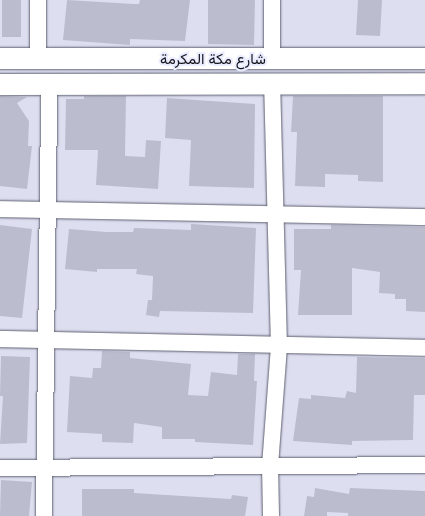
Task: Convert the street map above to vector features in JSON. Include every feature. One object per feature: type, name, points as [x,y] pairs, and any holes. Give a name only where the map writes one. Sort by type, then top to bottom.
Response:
[{"type":"main road","name":"شارع مكة المكرمة","points":[[0,58],[425,58]]},
{"type":"main road","name":"شارع مكة المكرمة","points":[[0,84],[425,83]]},
{"type":"street","points":[[38,0],[38,58]]},
{"type":"street","points":[[272,0],[272,59]]},
{"type":"street","points":[[44,516],[49,84]]},
{"type":"street","points":[[271,516],[270,466],[279,346],[278,212],[272,84]]},
{"type":"street","points":[[0,209],[47,208],[278,212],[425,217]]},
{"type":"street","points":[[0,339],[47,338],[279,346],[425,348]]},
{"type":"street","points":[[0,468],[425,464]]},
{"type":"building","points":[[2,0],[21,0],[21,37],[2,37]]},
{"type":"building","points":[[67,0],[139,4],[140,0],[190,0],[185,41],[130,39],[130,45],[63,40]]},
{"type":"building","points":[[208,0],[255,0],[254,45],[208,44]]},
{"type":"building","points":[[358,0],[382,0],[380,36],[356,35]]},
{"type":"building","points":[[0,96],[27,97],[17,103],[29,121],[28,146],[32,146],[27,189],[0,186]]},
{"type":"building","points":[[84,96],[126,96],[125,156],[145,157],[146,140],[161,141],[158,189],[96,185],[98,150],[65,150],[66,99],[84,99]]},
{"type":"building","points":[[293,96],[383,96],[383,182],[358,181],[358,175],[325,174],[325,187],[295,186],[297,132],[291,132]]},
{"type":"building","points":[[167,98],[255,104],[254,188],[189,186],[191,140],[165,138]]},
{"type":"building","points":[[191,224],[256,228],[253,313],[160,311],[159,317],[146,315],[148,300],[152,300],[153,276],[136,274],[137,269],[97,269],[97,272],[65,269],[69,229],[106,232],[133,232],[134,228],[191,230]]},
{"type":"building","points":[[0,225],[32,229],[22,318],[0,316]]},
{"type":"building","points":[[331,225],[425,227],[425,312],[406,311],[406,299],[395,299],[395,294],[379,293],[380,272],[352,268],[352,315],[298,315],[301,270],[294,270],[294,229],[331,229]]},
{"type":"building","points":[[102,351],[130,352],[130,358],[191,364],[188,395],[208,396],[211,372],[237,375],[238,354],[255,354],[254,381],[257,381],[253,445],[195,442],[195,439],[162,439],[162,427],[134,423],[133,443],[102,442],[102,434],[67,432],[70,376],[92,378],[93,368],[101,368]]},
{"type":"building","points":[[1,356],[30,357],[27,443],[0,444],[3,396],[0,396]]},
{"type":"building","points":[[357,357],[425,358],[425,395],[414,395],[413,440],[352,441],[352,445],[293,441],[299,398],[311,399],[311,395],[345,398],[347,391],[356,393]]},
{"type":"building","points":[[1,480],[32,482],[29,516],[0,516]]},
{"type":"building","points":[[315,488],[349,494],[350,488],[425,491],[425,516],[348,516],[348,513],[327,512],[327,516],[304,516],[307,496],[314,497]]},
{"type":"building","points":[[82,489],[134,489],[134,493],[231,499],[232,495],[248,497],[245,516],[82,516]]}]
